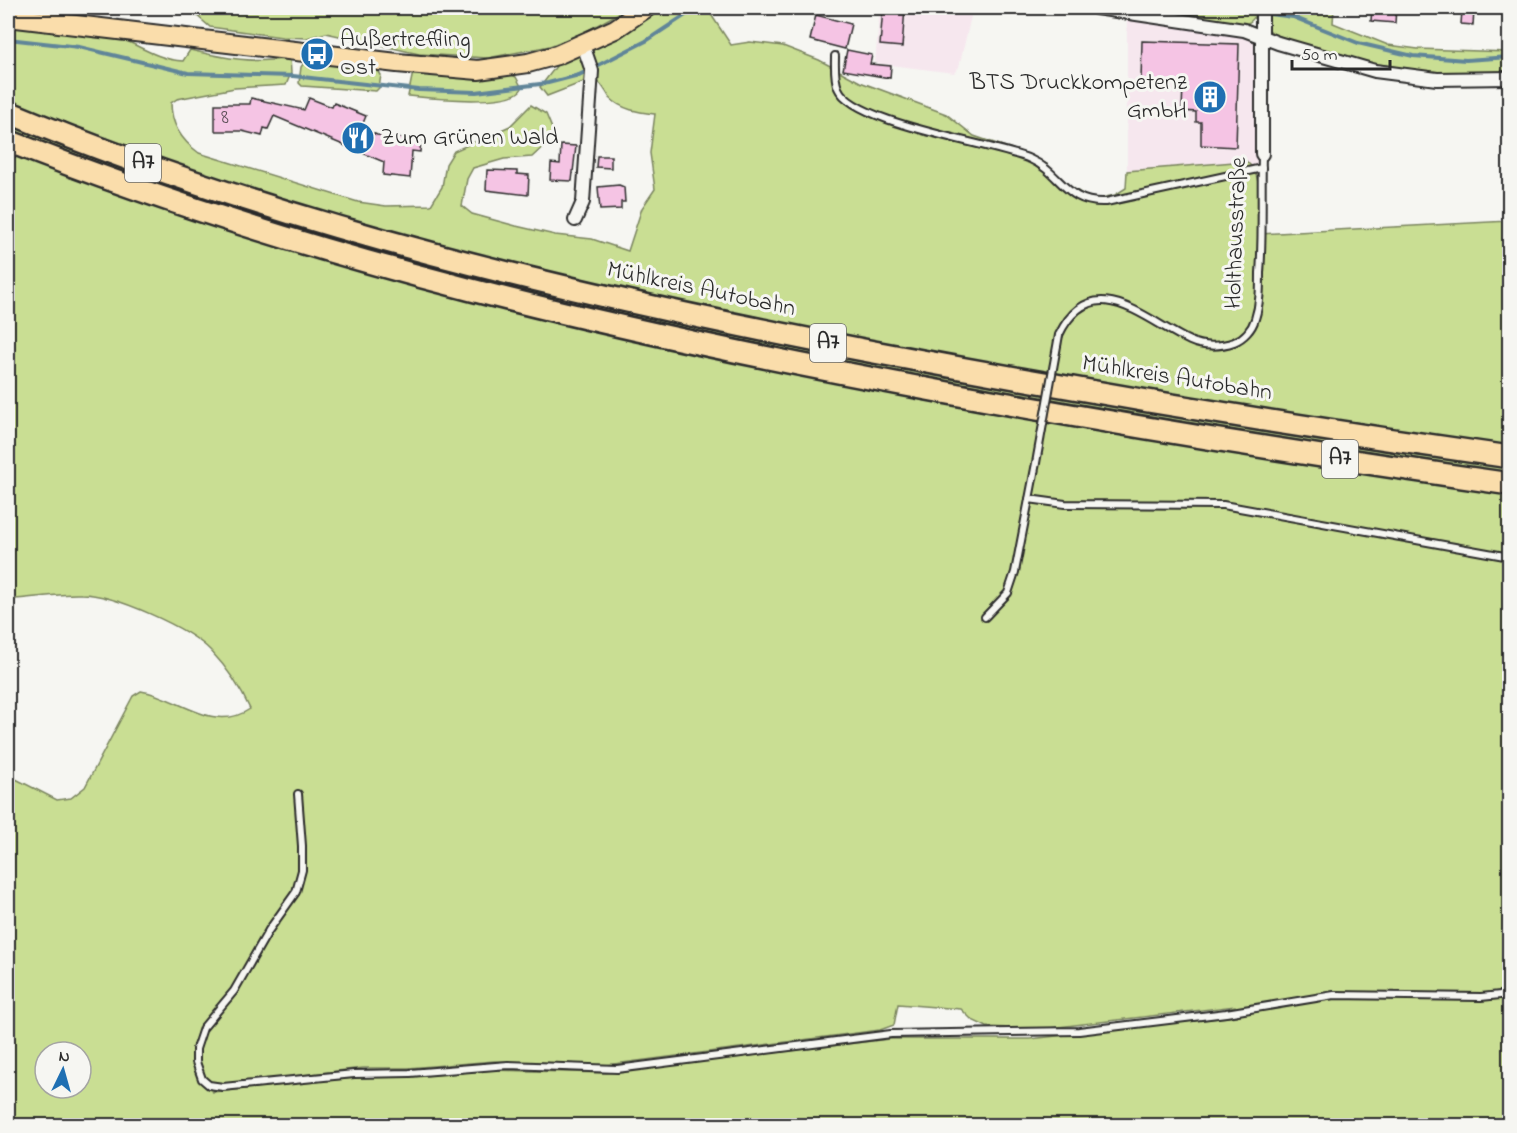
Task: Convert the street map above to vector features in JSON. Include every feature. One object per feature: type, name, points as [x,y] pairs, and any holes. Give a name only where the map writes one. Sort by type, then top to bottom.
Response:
[{"type":"highway","name":"Mühlkreis Autobahn","points":[[8,112],[182,177],[280,210],[431,253],[642,305],[782,334],[1076,388],[1509,457]]},
{"type":"highway","name":"A7","points":[[8,141],[179,204],[333,254],[508,301],[620,327],[1020,406],[1301,453],[1509,484]]},
{"type":"main road","points":[[8,17],[452,69],[502,68],[585,51],[646,8]]},
{"type":"street","points":[[1096,8],[1244,30],[1375,71],[1437,79],[1509,78]]},
{"type":"street","name":"Holthausstraße","points":[[1262,8],[1262,154]]},
{"type":"street","points":[[575,220],[583,202],[592,71],[585,51]]},
{"type":"lane","points":[[835,56],[835,72],[839,90],[863,109],[929,132],[1028,158],[1045,166],[1077,198],[1091,203],[1106,202],[1262,168]]},
{"type":"lane","name":"Holthausstraße","points":[[985,617],[1008,593],[1015,572],[1059,335],[1065,321],[1076,310],[1089,303],[1104,300],[1134,308],[1191,341],[1208,346],[1237,341],[1251,330],[1259,303],[1262,154]]},
{"type":"lane","points":[[1029,499],[1065,504],[1222,505],[1509,556]]},
{"type":"lane","points":[[298,794],[303,846],[302,870],[296,892],[269,930],[234,991],[203,1028],[196,1049],[196,1062],[202,1079],[209,1085],[224,1088],[354,1074],[410,1073],[508,1065],[617,1069],[891,1034],[1079,1031],[1226,1013],[1334,995],[1481,998],[1509,994]]},
{"type":"shaded area","points":[[880,8],[973,8],[959,67],[954,73],[875,63]]},
{"type":"shaded area","points":[[1127,19],[1235,33],[1256,42],[1258,178],[1254,168],[1245,161],[1127,171]]},
{"type":"green space","points":[[8,8],[64,8],[53,27],[106,33],[156,55],[174,60],[183,61],[190,50],[240,59],[290,58],[291,73],[286,85],[235,88],[177,99],[171,103],[175,125],[187,143],[199,153],[358,202],[386,206],[431,205],[442,187],[446,164],[454,151],[510,126],[531,105],[546,114],[553,131],[545,145],[532,157],[504,159],[473,168],[467,179],[462,206],[472,214],[516,226],[555,235],[592,239],[628,251],[642,208],[655,189],[650,153],[655,114],[625,108],[610,98],[595,79],[593,49],[658,8],[712,8],[708,10],[731,45],[750,42],[783,46],[819,60],[860,82],[946,114],[974,136],[1029,155],[1047,164],[1063,182],[1092,200],[1115,195],[1126,188],[1127,171],[1246,161],[1256,176],[1258,185],[1258,234],[1509,221],[1509,1125],[8,1125],[8,775],[57,800],[71,798],[85,787],[133,696],[141,691],[209,716],[223,718],[236,716],[250,709],[233,678],[211,651],[186,632],[169,623],[131,606],[95,596],[63,594],[8,599]],"holes":[[[898,1004],[961,1009],[972,1020],[987,1027],[1041,1029],[1235,1006],[1236,1016],[1030,1039],[889,1039],[606,1073],[493,1070],[409,1077],[364,1077],[212,1092],[225,1084],[363,1068],[408,1068],[495,1061],[598,1066],[880,1030],[894,1025]]]},
{"type":"green space","points":[[188,8],[628,8],[587,31],[550,46],[488,58],[419,54],[326,33],[307,38],[282,37],[210,27]]},
{"type":"green space","points":[[1122,8],[1255,8],[1255,14],[1250,22],[1245,24]]},
{"type":"green space","points":[[1267,8],[1334,8],[1333,23],[1388,45],[1418,49],[1509,52],[1509,73],[1417,70],[1350,58],[1286,40],[1274,34],[1268,29]]},
{"type":"green space","points":[[581,55],[587,69],[586,81],[547,96],[540,87],[557,65]]},
{"type":"green space","points":[[306,60],[377,69],[381,75],[379,88],[376,91],[302,86],[299,83],[301,67]]},
{"type":"green space","points":[[413,72],[508,73],[516,77],[522,88],[516,94],[504,98],[470,100],[408,96]]},
{"type":"building","points":[[883,8],[905,8],[902,47],[880,45]]},
{"type":"building","points":[[1372,8],[1396,8],[1395,23],[1371,21]]},
{"type":"building","points":[[1462,11],[1474,11],[1473,25],[1461,24]]},
{"type":"building","points":[[816,15],[851,24],[845,49],[810,40]]},
{"type":"building","name":"BTS Druckkompetenz GmbH","points":[[1142,41],[1239,44],[1236,147],[1201,145],[1201,122],[1196,122],[1196,112],[1182,111],[1183,83],[1141,82]]},
{"type":"building","points":[[847,50],[872,55],[870,64],[891,66],[890,78],[843,70]]},
{"type":"building","name":"Zum Grünen Wald","points":[[251,98],[304,110],[309,98],[332,107],[334,103],[366,116],[361,128],[377,135],[421,140],[420,152],[412,151],[410,178],[383,175],[384,162],[274,116],[268,129],[264,128],[262,136],[242,131],[215,131],[215,104],[250,104]]},
{"type":"building","points":[[561,145],[576,146],[572,181],[550,180],[551,163],[560,164]]},
{"type":"building","points":[[597,156],[611,156],[611,168],[596,167]]},
{"type":"building","points":[[487,170],[517,171],[517,174],[529,175],[528,195],[486,190]]},
{"type":"building","points":[[619,185],[624,187],[625,202],[621,202],[621,209],[600,210],[598,187]]},
{"type":"waterway","points":[[8,39],[79,47],[188,73],[293,76],[419,90],[476,92],[548,83],[579,75],[646,41],[696,8]]},
{"type":"waterway","points":[[1225,8],[1293,17],[1358,43],[1413,56],[1466,60],[1510,57]]},
{"type":"place","name":"Außertreffling Ost","points":[[317,54]]},
{"type":"place","name":"BTS Druckkompetenz GmbH","points":[[1210,97]]},
{"type":"place","name":"Zum Grünen Wald","points":[[358,138]]}]
